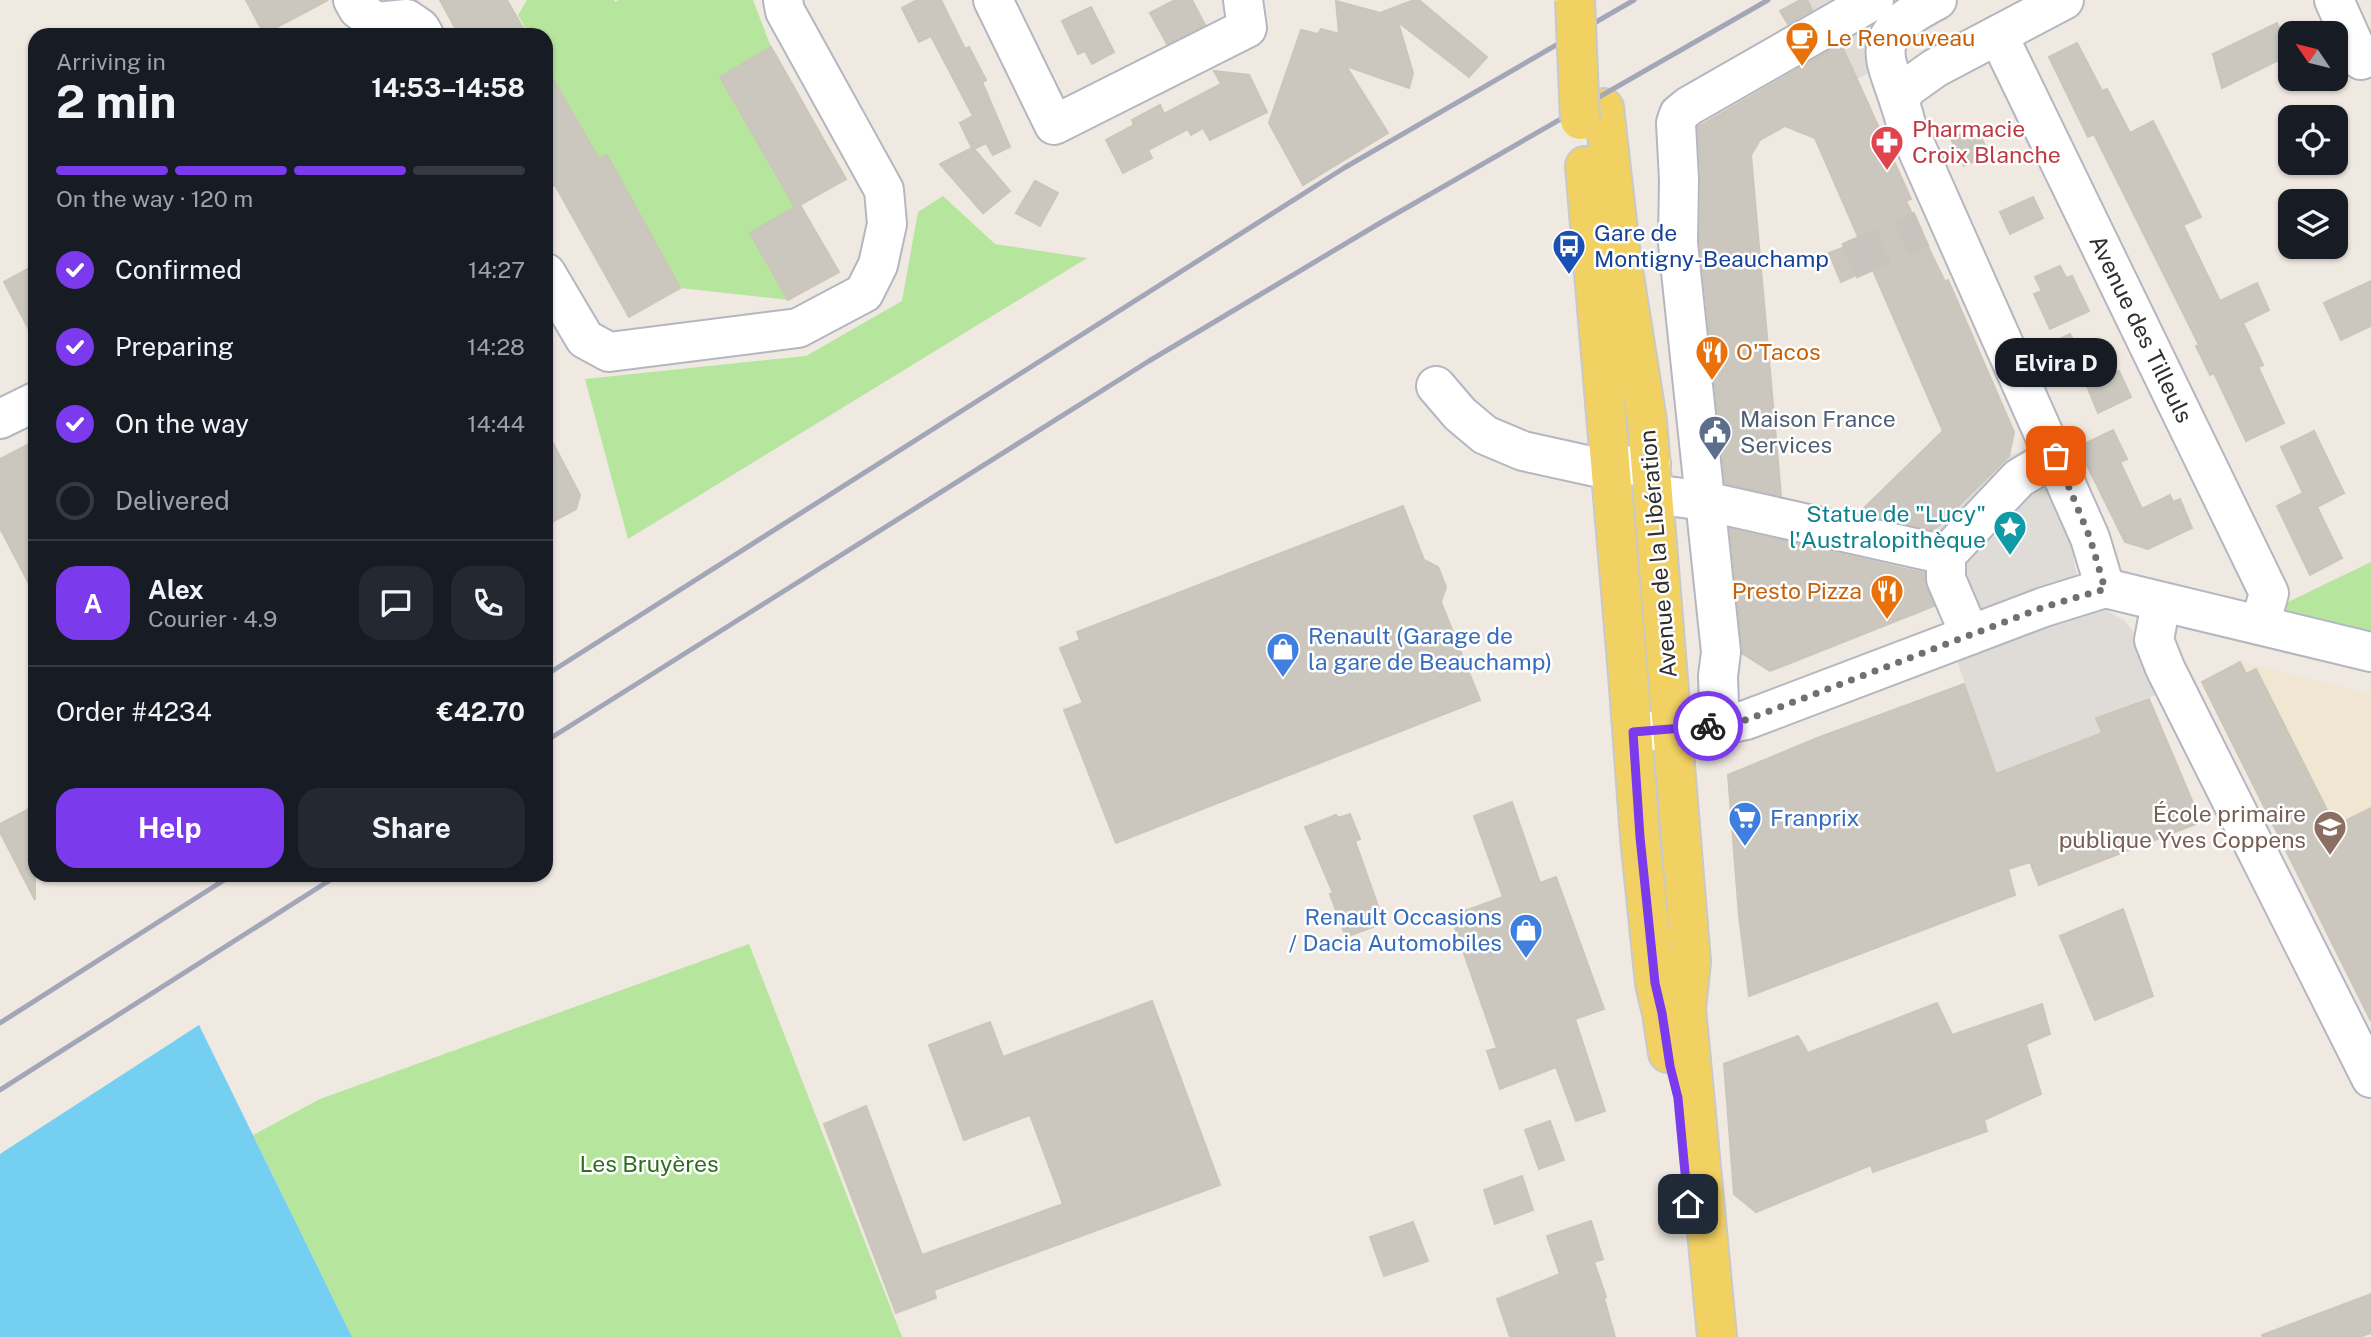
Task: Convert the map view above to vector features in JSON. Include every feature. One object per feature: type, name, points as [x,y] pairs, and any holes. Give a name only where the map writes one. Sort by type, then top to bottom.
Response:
[{"type":"main road","points":[[1575,0],[1592,114]]},
{"type":"main road","points":[[1592,114],[1598,0]]},
{"type":"main road","name":"Avenue de la Libération","points":[[1592,114],[1611,467],[1640,837],[1655,983],[1678,1098],[1699,1337]]},
{"type":"main road","name":"Avenue de la Libération","points":[[1592,114],[1621,257],[1645,408],[1691,962],[1686,1008],[1717,1337]]},
{"type":"street","points":[[353,0],[358,9],[376,22],[407,19],[420,28]]},
{"type":"street","points":[[553,285],[585,339],[609,352],[798,328],[864,293],[878,265],[887,225],[884,190],[785,11],[783,0]]},
{"type":"street","points":[[993,0],[1054,125],[1247,28],[1243,0]]},
{"type":"street","points":[[1719,705],[1721,652],[1678,243],[1676,123],[1679,114],[1689,106],[1874,0]]},
{"type":"street","points":[[1937,0],[1909,14],[1896,25],[1887,39],[1885,58],[1889,76],[1900,100],[1935,224],[2056,456],[2090,538],[2105,589]]},
{"type":"street","points":[[1900,100],[1907,88],[1917,79],[2064,0]]},
{"type":"street","points":[[2334,0],[2361,61]]},
{"type":"street","name":"Avenue des Tilleuls","points":[[1998,35],[2269,593],[2260,625]]},
{"type":"street","points":[[1436,386],[1460,414],[1485,435],[1523,451],[1600,468],[1611,467],[1652,479],[1705,501],[1946,555]]},
{"type":"street","points":[[0,419],[28,405]]},
{"type":"street","points":[[1970,635],[1946,579],[1946,555],[2019,478],[2056,456]]},
{"type":"street","points":[[1633,732],[1723,725],[1746,720],[2044,607],[2105,589],[2371,652]]},
{"type":"street","points":[[2161,603],[2154,640],[2165,668],[2371,1078]]},
{"type":"shaded area","points":[[1807,0],[1885,0],[1867,23],[1864,35],[1876,70],[1857,79],[1836,33],[1823,32]]},
{"type":"shaded area","points":[[2036,445],[2073,546],[2085,609],[2104,609],[2124,620],[2131,628],[2164,692],[2096,717],[2102,733],[1996,774],[1924,565],[1931,533],[2009,456]]},
{"type":"shaded area","name":"École primaire publique Yves Coppens","points":[[2240,662],[2371,694],[2371,1021],[2202,682]]},
{"type":"green space","points":[[527,0],[753,0],[771,47],[721,77],[795,208],[750,234],[788,300],[680,288],[607,155],[599,159],[553,77],[553,28],[525,28],[518,15]]},
{"type":"green space","points":[[943,196],[995,244],[1087,258],[628,539],[585,379],[806,356],[902,301],[918,212]]},
{"type":"green space","points":[[2371,562],[2371,635],[2282,614],[2284,604]]},
{"type":"green space","name":"Les Bruyères","points":[[749,944],[902,1337],[352,1337],[253,1135],[320,1099]]},
{"type":"water","points":[[199,1025],[352,1337],[0,1337],[0,1154]]},
{"type":"building","points":[[246,0],[328,0],[275,28],[261,28]]},
{"type":"building","points":[[440,0],[507,0],[523,28],[455,28]]},
{"type":"building","points":[[917,0],[941,0],[965,49],[969,47],[986,80],[982,82],[1010,147],[993,155],[986,143],[974,149],[1010,191],[983,213],[940,164],[972,148],[960,123],[973,116],[931,36],[919,42],[902,8]]},
{"type":"building","points":[[1175,0],[1192,0],[1205,25],[1167,44],[1150,13]]},
{"type":"building","points":[[1419,0],[1487,57],[1469,77],[1398,22],[1413,73],[1409,88],[1346,66],[1388,133],[1303,185],[1269,123],[1301,30],[1318,34],[1321,29],[1339,34],[1336,1],[1380,13]]},
{"type":"building","points":[[1800,0],[1807,0],[1812,10],[1788,24],[1780,11]]},
{"type":"building","points":[[1091,7],[1114,52],[1092,64],[1085,51],[1078,54],[1062,21]]},
{"type":"building","points":[[2277,23],[2278,60],[2222,88],[2213,54]]},
{"type":"building","points":[[2077,43],[2102,91],[2107,89],[2130,133],[2153,121],[2201,217],[2183,225],[2220,301],[2257,283],[2269,310],[2243,323],[2263,365],[2258,367],[2284,423],[2246,441],[2214,373],[2210,375],[2196,346],[2199,345],[2094,134],[2088,137],[2049,57]]},
{"type":"building","points":[[1841,44],[1911,199],[1906,201],[1945,282],[1948,280],[2014,432],[2009,456],[1934,530],[1859,513],[1943,431],[1872,268],[1841,282],[1829,253],[1860,241],[1815,138],[1785,126],[1760,140],[1751,155],[1781,496],[1725,483],[1700,242],[1698,127]]},
{"type":"building","points":[[771,47],[846,179],[800,205],[839,272],[788,300],[750,233],[795,207],[720,77]]},
{"type":"building","points":[[1214,71],[1249,75],[1267,112],[1210,140],[1203,128],[1191,135],[1188,129],[1148,150],[1152,158],[1123,173],[1106,140],[1134,125],[1132,120],[1160,105],[1164,114],[1221,84]]},
{"type":"building","points":[[553,79],[599,159],[607,155],[680,288],[629,317],[555,185],[553,186]]},
{"type":"building","points":[[1976,127],[1989,154],[1964,166],[1951,139]]},
{"type":"building","points":[[1035,181],[1058,193],[1040,226],[1016,213]]},
{"type":"building","points":[[2033,197],[2043,218],[2010,234],[2000,212]]},
{"type":"building","points":[[2060,266],[2066,278],[2072,276],[2089,311],[2050,329],[2034,294],[2042,291],[2035,277]]},
{"type":"building","points":[[28,269],[28,328],[4,282]]},
{"type":"building","points":[[2371,281],[2371,326],[2341,340],[2324,303]]},
{"type":"building","points":[[2070,334],[2089,373],[2067,383],[2049,344]]},
{"type":"building","points":[[2119,371],[2131,397],[2098,413],[2087,386]]},
{"type":"building","points":[[2113,430],[2127,459],[2120,462],[2142,509],[2170,495],[2173,502],[2180,499],[2192,528],[2148,549],[2125,542],[2078,447]]},
{"type":"building","points":[[2314,431],[2344,493],[2317,507],[2342,558],[2310,575],[2277,506],[2303,493],[2281,447]]},
{"type":"building","points":[[553,443],[580,495],[576,509],[553,521]]},
{"type":"building","points":[[28,445],[28,582],[0,528],[0,459]]},
{"type":"building","name":"Renault (Garage de la gare de Beauchamp)","points":[[1403,506],[1424,560],[1438,567],[1446,587],[1441,602],[1480,700],[1116,843],[1064,710],[1083,703],[1060,648],[1080,640],[1077,632]]},
{"type":"building","points":[[1730,529],[1924,573],[1926,587],[1934,606],[1770,671],[1743,654]]},
{"type":"building","name":"École primaire publique Yves Coppens","points":[[2240,662],[2246,674],[2256,669],[2335,826],[2371,808],[2371,1021],[2202,682]]},
{"type":"building","points":[[1964,684],[1996,774],[2102,733],[2096,718],[2149,699],[2201,822],[2039,885],[2030,862],[2008,869],[2015,895],[1749,996],[1739,916],[1728,775],[1820,737]]},
{"type":"building","points":[[1512,802],[1540,883],[1556,877],[1604,1009],[1575,1019],[1605,1111],[1576,1121],[1556,1067],[1500,1089],[1487,1051],[1497,1048],[1451,916],[1503,897],[1474,816]]},
{"type":"building","points":[[28,810],[28,882],[35,882],[35,900],[0,832],[0,824]]},
{"type":"building","points":[[1350,814],[1360,839],[1355,841],[1384,923],[1346,937],[1330,894],[1333,893],[1305,827],[1336,815],[1338,818]]},
{"type":"building","points":[[2123,909],[2153,996],[2095,1020],[2060,936]]},
{"type":"building","points":[[1152,1001],[1220,1185],[934,1290],[936,1298],[896,1313],[824,1124],[866,1106],[922,1255],[1063,1204],[1030,1115],[964,1140],[929,1045],[990,1022],[1003,1057]]},
{"type":"building","points":[[1937,1003],[1952,1035],[2042,1004],[2050,1034],[2026,1044],[2041,1094],[1984,1120],[1987,1131],[1873,1172],[1871,1165],[1756,1212],[1734,1194],[1724,1064],[1798,1036],[1808,1053]]},
{"type":"building","points":[[1550,1121],[1564,1160],[1539,1169],[1525,1130]]},
{"type":"building","points":[[1522,1176],[1533,1210],[1495,1224],[1484,1190]]},
{"type":"building","points":[[1591,1221],[1603,1259],[1594,1262],[1606,1297],[1604,1298],[1615,1337],[1510,1337],[1497,1299],[1560,1274],[1547,1236]]},
{"type":"building","points":[[1413,1222],[1428,1261],[1384,1276],[1370,1237]]},
{"type":"building","points":[[2371,1294],[2371,1333],[2359,1337],[2262,1335]]},
{"type":"tunnel","points":[[1849,261],[1922,229]]},
{"type":"railway","points":[[553,671],[1344,168],[1634,0]]},
{"type":"railway","points":[[553,737],[1149,361],[1380,223],[1768,0]]},
{"type":"railway","points":[[0,1023],[221,882]]},
{"type":"railway","points":[[0,1090],[327,882]]},
{"type":"way so far","points":[[1708,726],[1746,720],[2044,607],[2105,589],[2090,538],[2056,456]]},
{"type":"place","name":"Le Renouveau","points":[[1802,68]]},
{"type":"place","name":"Pharmacie Croix Blanche","points":[[1887,172]]},
{"type":"place","name":"Gare de Montigny-Beauchamp","points":[[1569,276]]},
{"type":"place","name":"O'Tacos","points":[[1712,382]]},
{"type":"place","name":"Elvira D","points":[[2056,456]]},
{"type":"place","name":"Maison France Services","points":[[1715,462]]},
{"type":"place","name":"Statue de \"Lucy\" l'Australopithèque","points":[[2010,557]]},
{"type":"place","name":"Presto Pizza","points":[[1887,621]]},
{"type":"place","name":"Renault (Garage de la gare de Beauchamp)","points":[[1283,679]]},
{"type":"place","name":"Franprix","points":[[1745,848]]},
{"type":"place","name":"École primaire publique Yves Coppens","points":[[2330,857]]},
{"type":"place","name":"Renault Occasions / Dacia Automobiles","points":[[1526,960]]},
{"type":"route","points":[[1688,1204],[1678,1098],[1655,983],[1640,837],[1633,732],[1708,726]]}]
